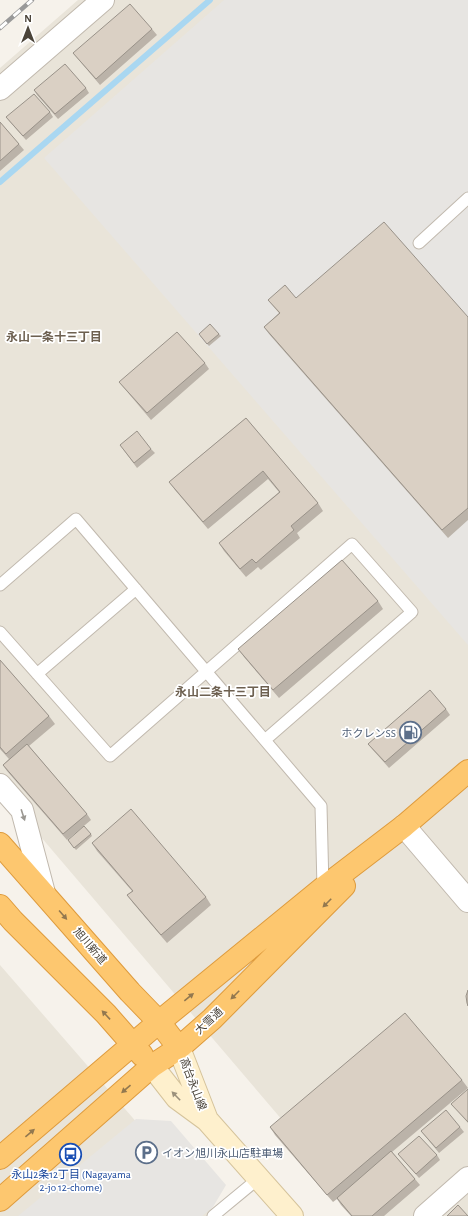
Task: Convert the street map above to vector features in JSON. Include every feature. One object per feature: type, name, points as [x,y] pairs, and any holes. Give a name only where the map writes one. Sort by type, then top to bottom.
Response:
[{"type":"highway","name":"大雪通","points":[[0,1158],[159,1022],[323,888],[404,826],[468,771]]},
{"type":"highway","name":"大雪通","points":[[0,1200],[152,1066],[178,1048],[212,1019],[404,826]]},
{"type":"highway","name":"旭川新道","points":[[0,844],[130,992],[159,1022],[178,1048]]},
{"type":"highway","points":[[4,915],[106,1014],[152,1066]]},
{"type":"street","points":[[0,88],[103,0]]},
{"type":"street","points":[[0,785],[22,810],[44,893]]},
{"type":"street","points":[[404,826],[468,901]]},
{"type":"street","name":"高台永山線","points":[[178,1048],[207,1120]]},
{"type":"street","name":"高台永山線","points":[[152,1066],[177,1098],[207,1120],[292,1216]]},
{"type":"street","points":[[424,1216],[468,1178]]},
{"type":"lane","points":[[419,243],[468,198]]},
{"type":"lane","points":[[0,585],[76,519],[321,806],[323,888]]},
{"type":"lane","points":[[0,632],[110,756],[352,544],[412,612],[265,740]]},
{"type":"lane","points":[[37,674],[136,589]]},
{"type":"lane","points":[[213,1216],[259,1178]]},
{"type":"shaded area","points":[[78,0],[468,0],[468,1216],[364,1216],[0,789],[0,68]]},
{"type":"shaded area","points":[[224,0],[468,0],[468,319],[302,306],[274,308],[468,520],[468,645],[44,158]]},
{"type":"shaded area","points":[[0,965],[218,1216],[0,1216]]},
{"type":"shaded area","name":"イオン旭川永山店駐車場","points":[[136,1119],[171,1121],[226,1185],[213,1207],[202,1216],[18,1216]]},
{"type":"building","points":[[130,4],[152,29],[96,79],[73,53]]},
{"type":"building","points":[[65,64],[86,88],[55,114],[34,90]]},
{"type":"building","points":[[34,94],[50,112],[23,136],[6,117]]},
{"type":"building","points":[[0,122],[19,144],[0,161]]},
{"type":"building","points":[[384,222],[468,317],[468,508],[442,530],[264,327],[280,313],[268,300],[285,285],[296,298]]},
{"type":"building","points":[[210,324],[219,334],[207,344],[199,334]]},
{"type":"building","points":[[177,332],[205,363],[147,413],[119,382]]},
{"type":"building","points":[[246,418],[318,503],[291,526],[294,530],[256,563],[252,559],[240,569],[219,543],[280,492],[263,471],[203,522],[169,482]]},
{"type":"building","points":[[137,431],[151,449],[134,463],[120,445]]},
{"type":"building","points":[[342,560],[378,601],[273,690],[238,649]]},
{"type":"building","points":[[0,660],[49,716],[6,754],[0,747]]},
{"type":"building","name":"ホクレンSS","points":[[430,690],[446,709],[385,762],[368,744]]},
{"type":"building","points":[[27,744],[87,814],[63,834],[3,765]]},
{"type":"building","points":[[131,809],[206,897],[161,935],[127,895],[133,891],[92,843]]},
{"type":"building","points":[[84,826],[91,834],[74,848],[68,840]]},
{"type":"building","points":[[468,990],[468,1006],[466,996]]},
{"type":"building","points":[[405,1013],[462,1080],[327,1195],[270,1127]]},
{"type":"building","points":[[468,1089],[468,1122],[451,1104]]},
{"type":"building","points":[[446,1110],[460,1127],[436,1148],[421,1131]]},
{"type":"building","points":[[419,1136],[437,1155],[416,1174],[398,1154]]},
{"type":"building","points":[[391,1151],[415,1179],[372,1216],[352,1216],[337,1198]]},
{"type":"building","points":[[458,1205],[468,1216],[447,1216]]},
{"type":"waterway","points":[[0,182],[210,0]]},
{"type":"railway","points":[[0,28],[32,0]]},
{"type":"place","name":"ホクレンSS","points":[[411,733]]},
{"type":"place","name":"イオン旭川永山店駐車場","points":[[147,1153]]},
{"type":"place","name":"永山2条12丁目 (Nagayama 2-jo 12-chome)","points":[[71,1154]]},
{"type":"district","name":"永山一条十三丁目","points":[[54,337]]},
{"type":"district","name":"永山二条十三丁目","points":[[223,692]]}]
